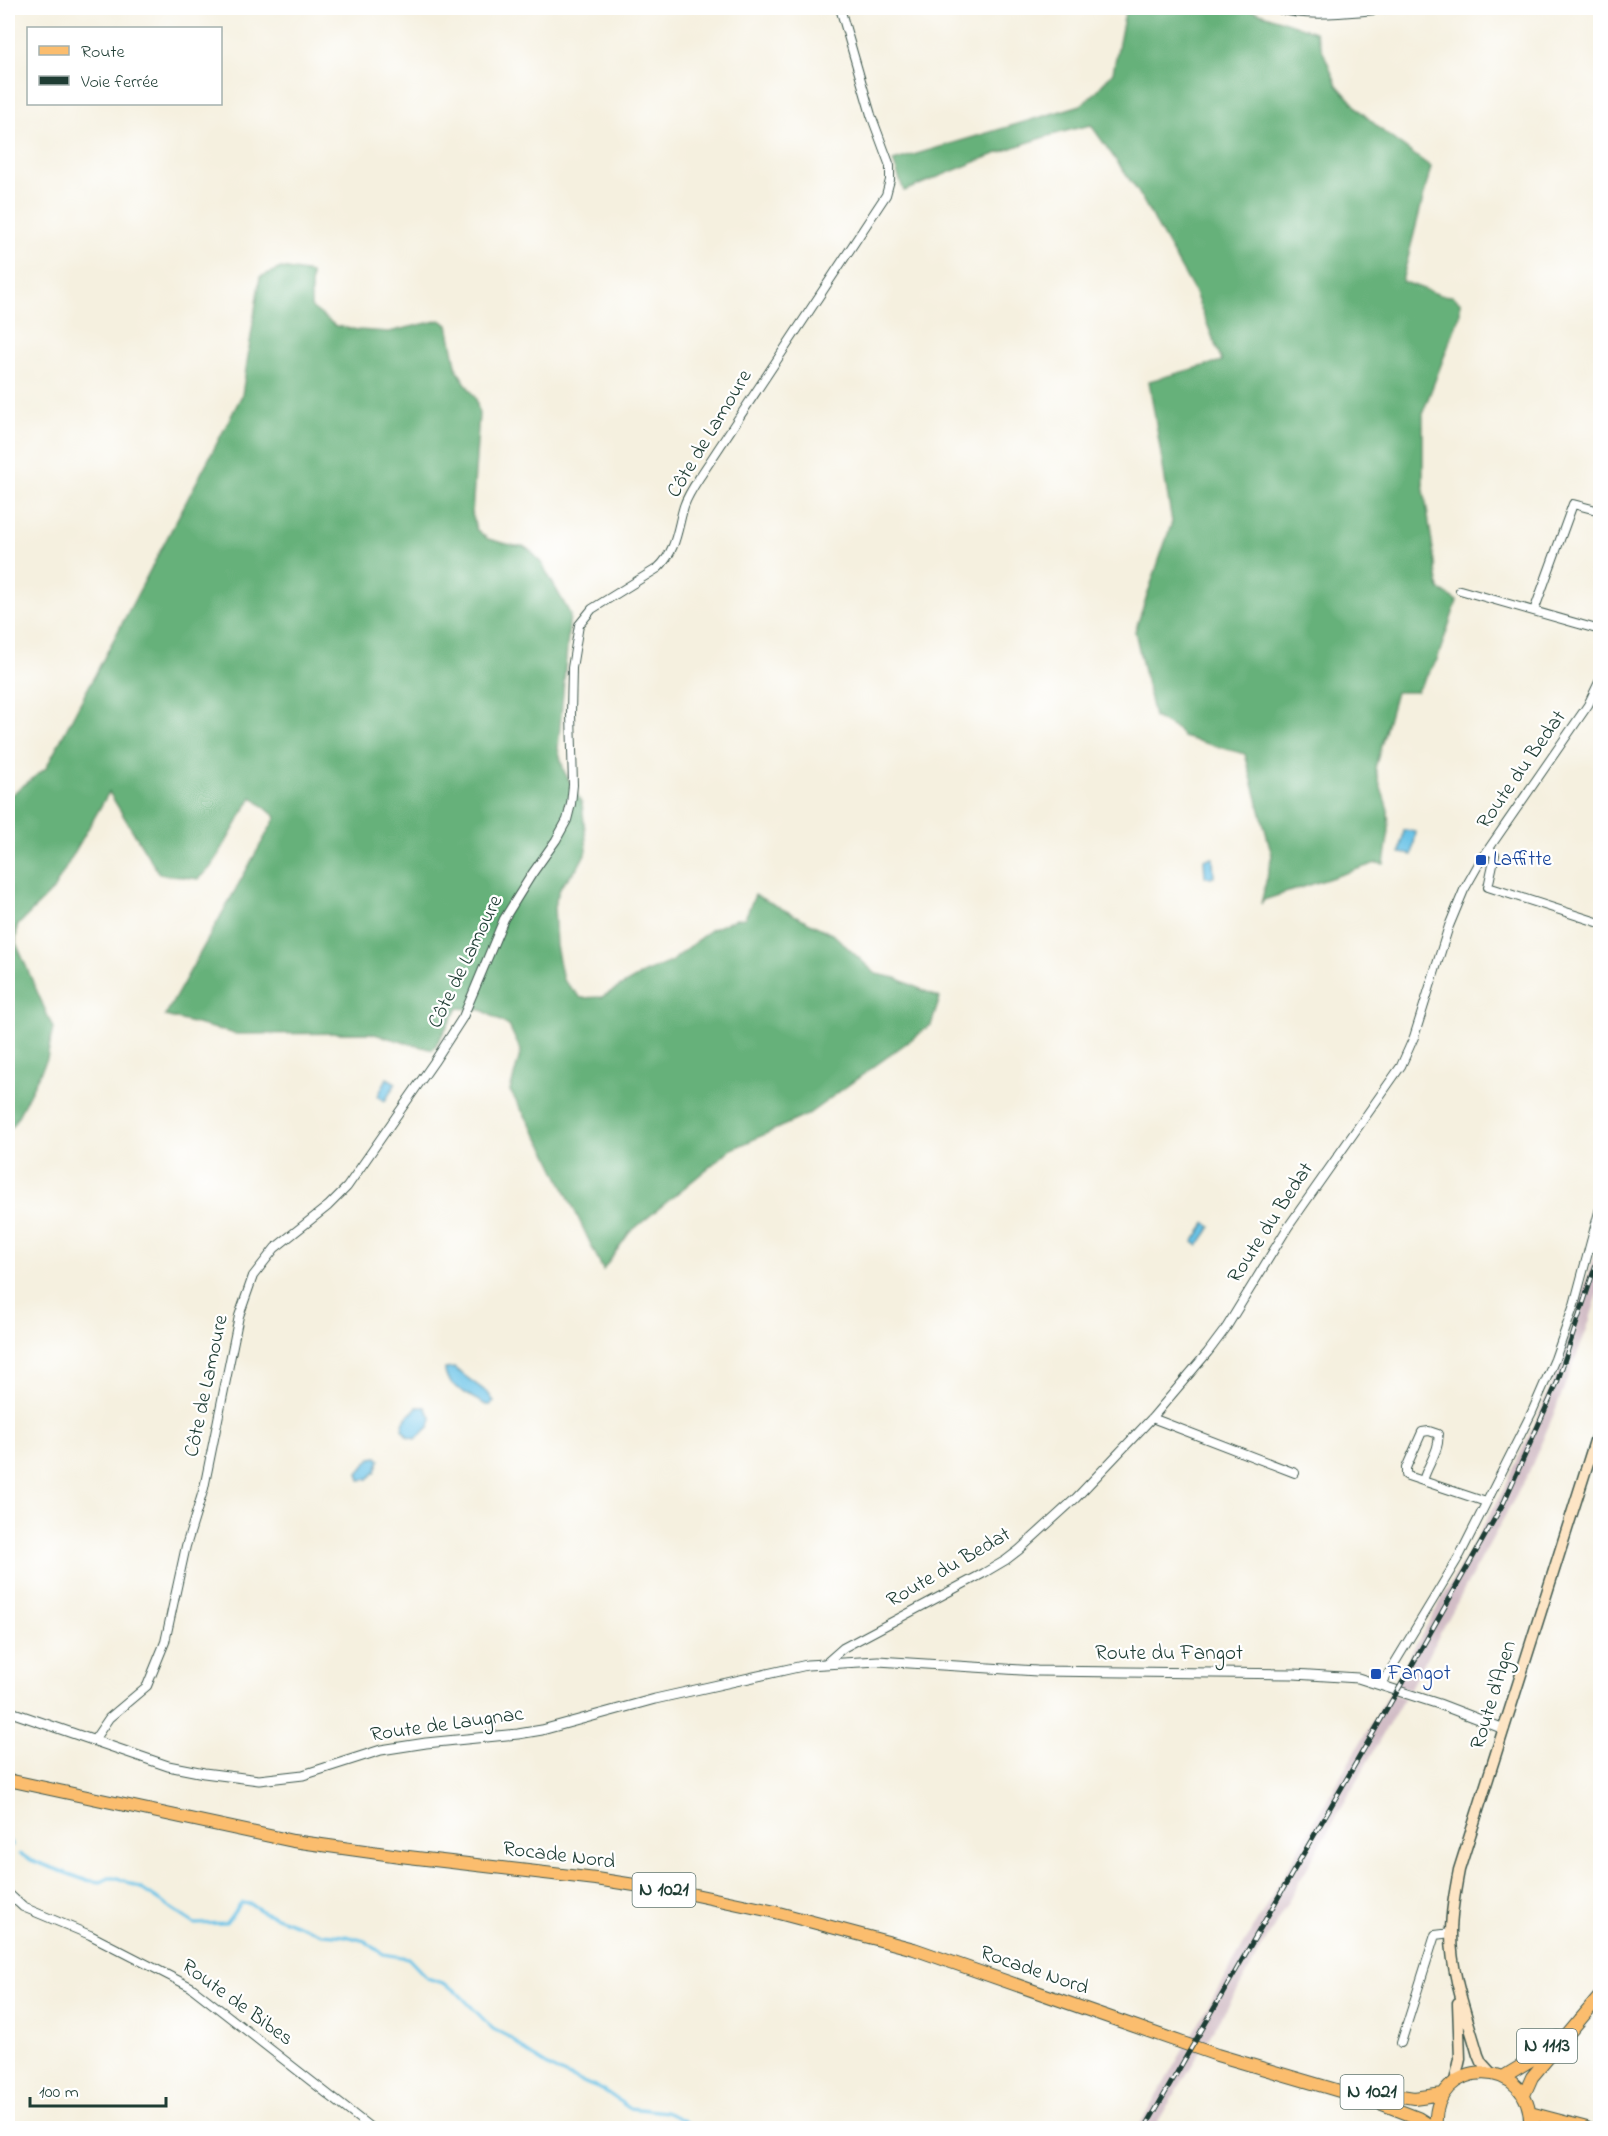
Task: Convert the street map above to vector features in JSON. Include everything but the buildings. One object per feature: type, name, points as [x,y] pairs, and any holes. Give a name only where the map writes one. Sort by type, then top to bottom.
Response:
[{"type":"main road","name":"Route d'Agen","points":[[1455,2081],[1460,2059],[1457,1981],[1451,1933],[1459,1870],[1600,1425]]},
{"type":"main road","name":"Rocade Nord","points":[[8,1780],[293,1841],[596,1879],[687,1893],[771,1911],[914,1949],[1181,2044],[1243,2064],[1302,2079]]},
{"type":"main road","name":"Route d'Agen","points":[[1457,1981],[1478,2055],[1481,2062],[1497,2075]]},
{"type":"main road","name":"N 1113","points":[[1524,2095],[1532,2077],[1600,1995]]},
{"type":"main road","name":"N 1113","points":[[1497,2075],[1531,2060],[1588,2011]]},
{"type":"main road","points":[[1435,2128],[1436,2111],[1443,2094],[1455,2081],[1473,2074],[1497,2075],[1518,2088],[1524,2095],[1530,2113],[1530,2128]]},
{"type":"main road","name":"N 1021","points":[[1302,2079],[1403,2097],[1422,2098],[1443,2094]]},
{"type":"main road","name":"N 1021","points":[[1302,2079],[1403,2112],[1435,2128]]},
{"type":"main road","points":[[1530,2113],[1587,2128]]},
{"type":"street","name":"Côte de Lamoure","points":[[94,1740],[109,1718],[147,1686],[165,1641],[186,1546],[204,1488],[239,1316],[253,1276],[275,1248],[328,1206],[347,1187],[383,1137],[463,1017],[504,919],[567,820],[573,785],[572,668],[577,634],[582,620],[592,609],[658,568],[665,561],[675,543],[687,499],[699,478],[885,198],[890,180],[890,166],[867,104],[840,8]]},
{"type":"street","points":[[1274,8],[1306,12],[1346,12],[1398,8]]},
{"type":"street","points":[[1534,611],[1574,504],[1600,511]]},
{"type":"street","points":[[1460,590],[1600,630]]},
{"type":"street","name":"Route du Bedat","points":[[826,1662],[843,1648],[1006,1560],[1043,1530],[1152,1418],[1208,1352],[1226,1328],[1288,1227],[1401,1066],[1414,1037],[1449,926],[1464,890],[1489,849],[1582,714],[1600,680]]},
{"type":"street","points":[[1489,849],[1495,855],[1488,887],[1600,923]]},
{"type":"street","points":[[1382,1684],[1460,1555],[1532,1412],[1555,1359],[1574,1305],[1600,1208]]},
{"type":"street","points":[[1152,1418],[1295,1473]]},
{"type":"street","points":[[1423,1481],[1440,1442],[1438,1434],[1429,1431],[1422,1432],[1405,1472],[1408,1476],[1423,1481],[1486,1502]]},
{"type":"street","name":"Route de Laugnac","points":[[8,1711],[145,1760],[168,1766],[231,1777],[259,1780],[282,1779],[303,1775],[381,1750],[542,1730],[703,1687],[826,1662]]},
{"type":"street","name":"Route du Fangot","points":[[826,1662],[901,1662],[1037,1671],[1294,1674],[1358,1678],[1382,1684],[1504,1729]]},
{"type":"street","name":"Route de Bibes","points":[[8,1893],[23,1907],[90,1935],[191,1987],[371,2128]]},
{"type":"street","points":[[1401,2043],[1435,1935],[1451,1933]]},
{"type":"shaded area","points":[[1600,1237],[1600,1287],[1587,1329],[1528,1474],[1409,1690],[1394,1684],[1502,1493],[1535,1423],[1561,1362]]},
{"type":"shaded area","points":[[1389,1693],[1404,1698],[1233,1998],[1154,2128],[1138,2128]]},
{"type":"green space","points":[[1126,8],[1245,8],[1315,32],[1337,85],[1360,111],[1386,134],[1431,167],[1402,281],[1440,295],[1452,296],[1460,302],[1460,315],[1423,412],[1423,483],[1439,589],[1457,601],[1437,660],[1416,692],[1396,692],[1375,768],[1388,810],[1389,830],[1384,864],[1376,863],[1264,900],[1261,904],[1272,855],[1245,754],[1183,737],[1178,730],[1154,717],[1135,631],[1172,522],[1149,381],[1222,361],[1194,291],[1137,190],[1091,125],[1019,145],[904,191],[893,161],[1081,105],[1113,72]]},
{"type":"green space","points":[[281,268],[311,273],[311,307],[336,326],[389,332],[440,320],[448,325],[457,370],[476,399],[479,414],[472,514],[476,529],[488,539],[523,546],[531,551],[542,564],[570,614],[558,749],[564,771],[582,803],[587,850],[578,867],[561,886],[554,906],[556,946],[563,980],[581,998],[602,997],[644,973],[671,962],[710,930],[736,919],[745,918],[755,895],[834,935],[876,974],[896,978],[940,998],[931,1025],[807,1115],[730,1150],[629,1233],[603,1270],[546,1150],[510,1091],[521,1051],[509,1026],[482,1010],[458,1008],[433,1050],[370,1033],[236,1034],[165,1016],[276,817],[252,797],[212,866],[198,879],[159,874],[109,792],[53,890],[17,926],[16,943],[53,1028],[47,1059],[13,1126],[8,1129],[8,797],[46,768],[242,395],[260,277]]},
{"type":"water","points":[[1404,830],[1416,832],[1412,855],[1400,853]]},
{"type":"water","points":[[1213,858],[1214,877],[1205,877],[1204,859]]},
{"type":"water","points":[[387,1078],[396,1083],[385,1101],[378,1096]]},
{"type":"water","points":[[1206,1223],[1211,1227],[1198,1246],[1193,1242]]},
{"type":"water","points":[[454,1368],[488,1393],[494,1402],[486,1405],[454,1385],[446,1375],[445,1369]]},
{"type":"water","points":[[417,1407],[425,1407],[432,1419],[429,1427],[416,1439],[408,1437],[402,1429],[404,1421]]},
{"type":"water","points":[[377,1457],[380,1460],[376,1471],[368,1479],[360,1480],[358,1473],[371,1458]]},
{"type":"waterway","points":[[8,1840],[12,1845]]},
{"type":"waterway","points":[[20,1854],[85,1880],[101,1882],[109,1878],[118,1878],[140,1888],[195,1924],[226,1923],[241,1903],[251,1904],[263,1912],[322,1934],[346,1936],[365,1941],[383,1954],[408,1958],[427,1978],[455,1990],[493,2029],[511,2038],[526,2052],[551,2068],[605,2091],[629,2108],[666,2112],[695,2128]]},
{"type":"railway","points":[[1145,2128],[1504,1502],[1557,1383],[1600,1252]]},
{"type":"place","name":"Laffitte","points":[[1481,860]]},
{"type":"place","name":"Fangot","points":[[1376,1674]]}]
